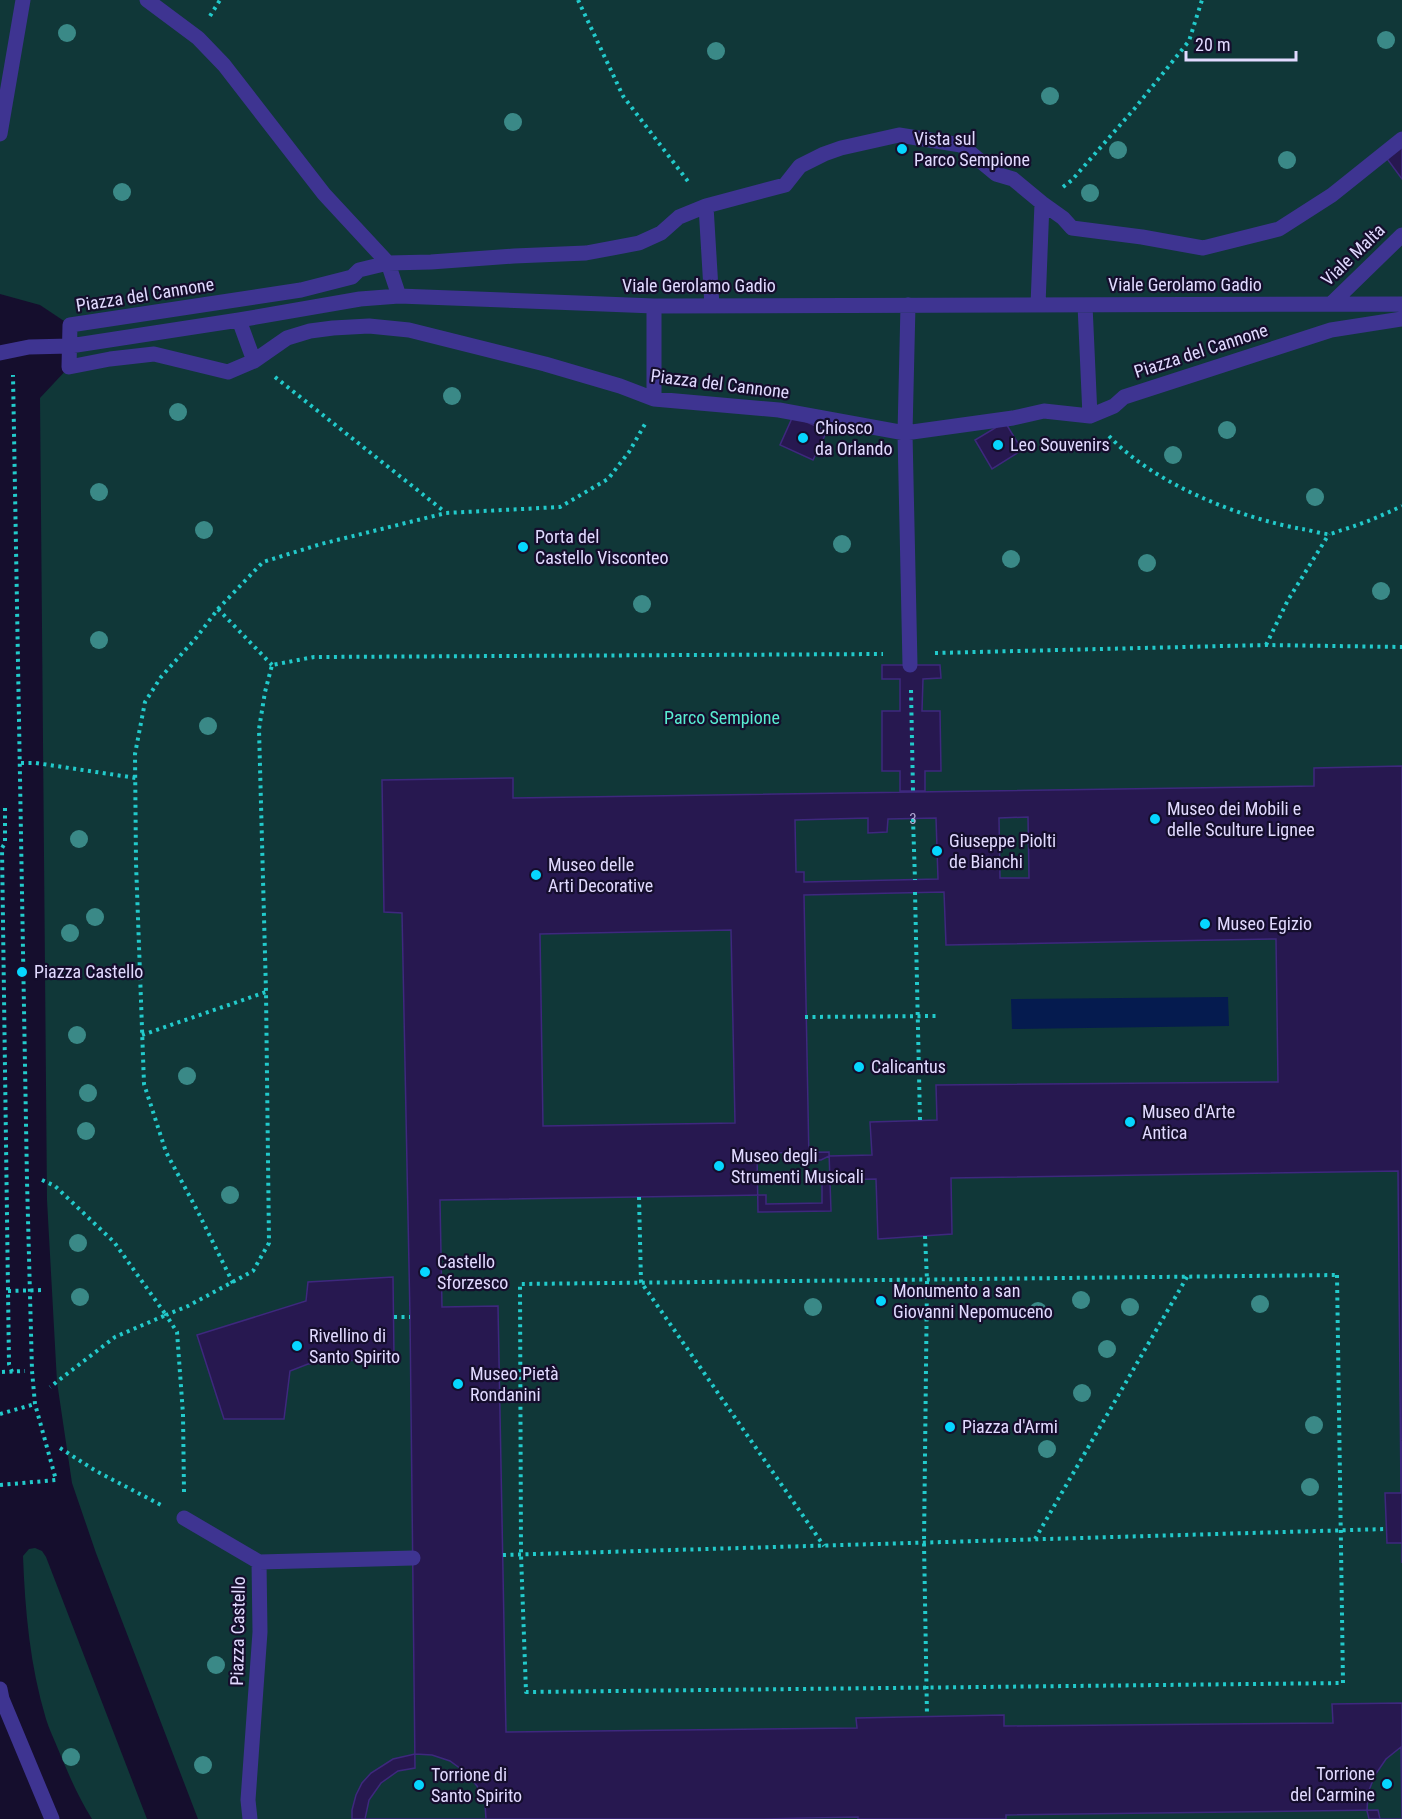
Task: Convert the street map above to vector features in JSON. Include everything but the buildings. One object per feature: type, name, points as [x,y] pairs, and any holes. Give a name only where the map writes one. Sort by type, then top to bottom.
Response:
[{"type":"street","points":[[0,134],[23,0]]},
{"type":"street","points":[[147,0],[198,38],[224,65],[324,194],[388,263],[399,296]]},
{"type":"street","name":"Piazza del Cannone","points":[[1402,139],[1332,195],[1279,229],[1203,248],[1072,228],[1063,218],[1013,179],[996,174],[961,145],[899,135],[824,154],[800,166],[785,185],[706,206],[679,217],[661,233],[639,243],[586,253],[388,263],[359,270],[352,277],[301,290],[70,325],[69,367],[154,354],[228,372],[254,361],[287,338],[310,331],[369,326],[409,330],[545,364],[620,386],[654,399],[779,410],[905,432],[1004,419],[1044,411],[1090,416],[1114,406],[1124,397],[1331,330],[1402,319]]},
{"type":"street","points":[[1038,305],[1042,203]]},
{"type":"street","points":[[706,206],[712,306]]},
{"type":"street","name":"Viale Malta","points":[[1331,304],[1402,235]]},
{"type":"street","name":"Viale Gerolamo Gadio","points":[[0,353],[29,347],[70,346],[360,299],[399,296],[654,306],[1402,304]]},
{"type":"street","points":[[908,305],[905,432],[910,659]]},
{"type":"street","points":[[1085,305],[1090,416]]},
{"type":"street","points":[[654,306],[654,399]]},
{"type":"street","points":[[239,320],[254,361]]},
{"type":"street","points":[[184,1518],[259,1562]]},
{"type":"street","name":"Piazza Castello","points":[[250,1819],[248,1800],[260,1632],[259,1562],[413,1558]]},
{"type":"street","points":[[0,1689],[52,1819]]},
{"type":"path","points":[[578,0],[623,96],[706,206]]},
{"type":"path","points":[[1042,203],[1072,180],[1135,108],[1189,41],[1202,0]]},
{"type":"path","points":[[254,361],[446,513]]},
{"type":"path","points":[[0,1485],[56,1480],[36,1404],[32,1371],[13,373]]},
{"type":"path","points":[[233,1283],[166,1152],[144,1084],[136,863],[135,754],[145,702],[162,677],[218,609],[263,562],[321,544],[446,513],[560,507],[608,479],[645,427],[654,399]]},
{"type":"path","points":[[1090,416],[1121,449],[1166,479],[1234,511],[1281,525],[1329,534],[1371,522],[1402,506]]},
{"type":"path","points":[[1266,645],[1288,600],[1329,534]]},
{"type":"path","points":[[218,609],[272,665]]},
{"type":"path","points":[[272,665],[314,657],[910,659],[1266,645],[1402,647]]},
{"type":"path","points":[[910,659],[913,791]]},
{"type":"path","points":[[50,1387],[115,1337],[188,1306],[253,1271],[269,1243],[266,992],[259,729],[272,665]]},
{"type":"path","points":[[21,763],[36,763],[136,778]]},
{"type":"path","points":[[5,808],[5,843],[2,848],[9,1365],[12,1372]]},
{"type":"path","points":[[913,819],[915,880]]},
{"type":"path","points":[[915,892],[920,1120]]},
{"type":"path","points":[[142,1035],[266,992]]},
{"type":"path","points":[[805,1017],[940,1016]]},
{"type":"path","points":[[42,1180],[55,1186],[114,1242],[177,1332],[183,1414],[184,1518],[96,1471],[60,1448]]},
{"type":"path","points":[[639,1197],[641,1282],[824,1546]]},
{"type":"path","points":[[925,1236],[927,1280],[924,1543],[927,1716]]},
{"type":"path","points":[[1337,1275],[1343,1683],[526,1692],[521,1555],[520,1284],[927,1280],[1337,1275]]},
{"type":"path","points":[[1035,1539],[1188,1276]]},
{"type":"path","points":[[8,1291],[45,1290]]},
{"type":"path","points":[[394,1317],[410,1317]]},
{"type":"path","points":[[2,1372],[25,1371]]},
{"type":"path","points":[[0,1414],[36,1404]]},
{"type":"path","points":[[503,1555],[1386,1529]]},
{"type":"green space","name":"Parco Sempione","points":[[0,0],[1402,0],[1402,1819],[198,1819],[96,1553],[72,1483],[57,1382],[47,1200],[40,398],[69,367],[70,325],[40,305],[0,294]]},
{"type":"green space","points":[[35,1548],[42,1551],[46,1557],[147,1819],[92,1819],[50,1730],[36,1679],[25,1597],[23,1556],[29,1549]]},
{"type":"water","points":[[1228,997],[1229,1026],[1012,1029],[1011,999]]},
{"type":"place","name":"Vista sul Parco Sempione","points":[[902,149]]},
{"type":"place","name":"Chiosco da Orlando","points":[[803,438]]},
{"type":"place","name":"Leo Souvenirs","points":[[998,445]]},
{"type":"place","name":"Porta del Castello Visconteo","points":[[523,547]]},
{"type":"place","name":"Museo dei Mobili e delle Sculture Lignee","points":[[1155,819]]},
{"type":"place","name":"Giuseppe Piolti de Bianchi","points":[[937,851]]},
{"type":"place","name":"Museo delle Arti Decorative","points":[[536,875]]},
{"type":"place","name":"Museo Egizio","points":[[1205,924]]},
{"type":"place","name":"Piazza Castello","points":[[22,972]]},
{"type":"place","name":"Calicantus","points":[[859,1067]]},
{"type":"place","name":"Museo d'Arte Antica","points":[[1130,1122]]},
{"type":"place","name":"Museo degli Strumenti Musicali","points":[[719,1166]]},
{"type":"place","name":"Castello Sforzesco","points":[[425,1272]]},
{"type":"place","name":"Monumento a san Giovanni Nepomuceno","points":[[881,1301]]},
{"type":"place","name":"Rivellino di Santo Spirito","points":[[297,1346]]},
{"type":"place","name":"Museo Pietà Rondanini","points":[[458,1384]]},
{"type":"place","name":"Piazza d'Armi","points":[[950,1427]]},
{"type":"place","name":"Torrione del Carmine","points":[[1387,1784]]},
{"type":"place","name":"Torrione di Santo Spirito","points":[[419,1785]]}]
